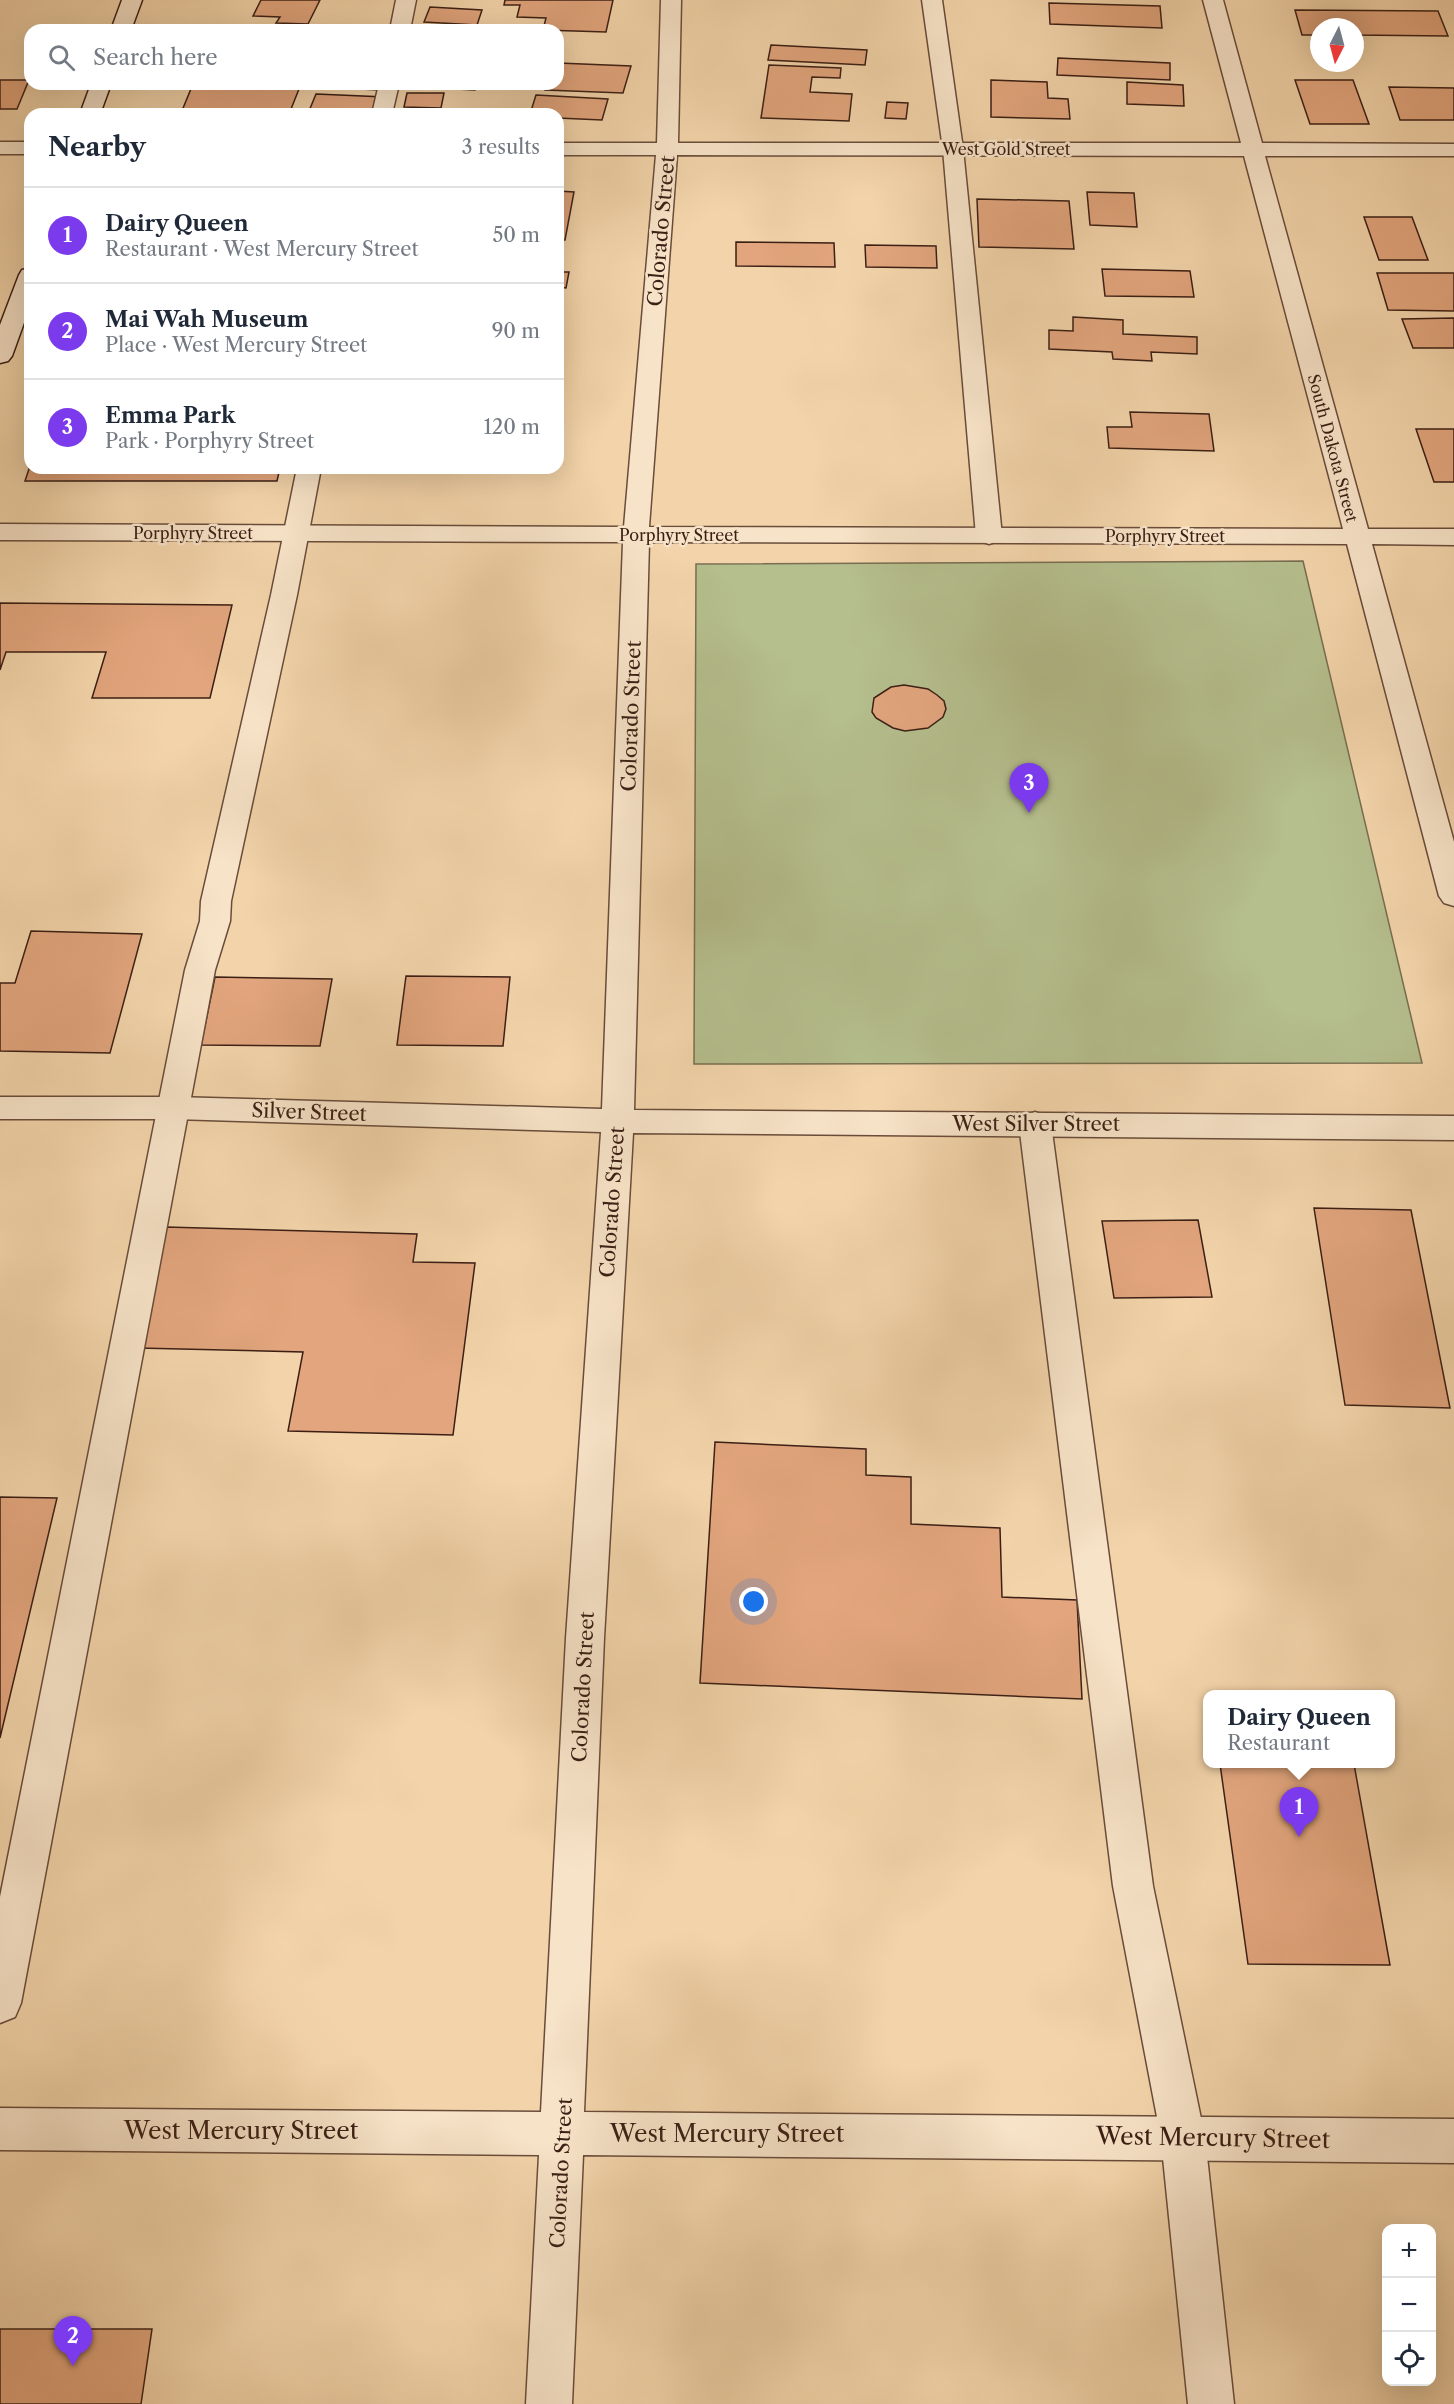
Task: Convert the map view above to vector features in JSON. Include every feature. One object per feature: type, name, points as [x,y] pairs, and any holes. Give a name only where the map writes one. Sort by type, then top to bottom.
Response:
[{"type":"street","points":[[123,24],[132,0]]},
{"type":"street","points":[[401,24],[406,0]]},
{"type":"street","name":"Colorado Street","points":[[549,2404],[585,1638],[618,1121],[636,535],[667,149],[671,0]]},
{"type":"street","points":[[932,0],[953,149],[989,536]]},
{"type":"street","name":"South Dakota Street","points":[[1213,0],[1454,896]]},
{"type":"street","points":[[92,108],[99,90]]},
{"type":"street","points":[[383,108],[388,90]]},
{"type":"street","points":[[0,148],[24,148]]},
{"type":"street","name":"West Gold Street","points":[[564,149],[1454,150]]},
{"type":"street","points":[[0,356],[24,291]]},
{"type":"street","points":[[0,2003],[200,970],[215,921],[216,901],[284,595],[308,474]]},
{"type":"street","name":"Porphyry Street","points":[[0,532],[1454,537]]},
{"type":"street","name":"Silver Street","points":[[0,1108],[174,1108],[618,1121]]},
{"type":"street","name":"West Silver Street","points":[[618,1121],[1454,1128]]},
{"type":"street","points":[[1035,1124],[1133,1886],[1183,2138],[1211,2404]]},
{"type":"street","name":"West Mercury Street","points":[[0,2129],[1454,2141]]},
{"type":"green space","points":[[1303,561],[1422,1063],[694,1064],[696,564]]},
{"type":"building","points":[[261,0],[320,0],[308,24],[276,23],[280,17],[253,16]]},
{"type":"building","points":[[505,0],[613,0],[606,32],[564,31],[564,24],[544,24],[546,18],[517,17],[520,5],[504,5]]},
{"type":"building","points":[[1049,3],[1160,6],[1162,28],[1050,24]]},
{"type":"building","points":[[430,7],[482,10],[477,24],[424,22]]},
{"type":"building","points":[[1295,10],[1438,11],[1448,36],[1364,35],[1364,18],[1310,18],[1310,35],[1302,35]]},
{"type":"building","points":[[771,45],[867,50],[865,65],[768,60]]},
{"type":"building","points":[[1058,58],[1170,63],[1170,80],[1057,75]]},
{"type":"building","points":[[564,63],[631,66],[623,93],[545,90],[564,90]]},
{"type":"building","points":[[769,65],[841,68],[840,78],[812,77],[810,92],[852,94],[849,121],[761,118]]},
{"type":"building","points":[[0,80],[24,80],[25,90],[17,109],[0,109]]},
{"type":"building","points":[[991,80],[1047,82],[1048,98],[1068,99],[1070,119],[991,117]]},
{"type":"building","points":[[1295,80],[1353,80],[1369,124],[1310,124]]},
{"type":"building","points":[[1127,82],[1183,85],[1184,106],[1127,104]]},
{"type":"building","points":[[1389,87],[1454,88],[1454,120],[1400,120]]},
{"type":"building","points":[[191,90],[299,90],[291,108],[183,108]]},
{"type":"building","points":[[407,93],[444,93],[441,108],[404,107]]},
{"type":"building","points":[[316,94],[385,97],[380,108],[310,108]]},
{"type":"building","points":[[536,95],[608,99],[602,120],[564,118],[564,108],[532,108]]},
{"type":"building","points":[[887,102],[908,103],[906,119],[885,118]]},
{"type":"building","points":[[564,191],[574,192],[565,240]]},
{"type":"building","points":[[1087,192],[1134,193],[1137,227],[1090,225]]},
{"type":"building","points":[[977,199],[1069,201],[1074,249],[979,247]]},
{"type":"building","points":[[1364,217],[1412,217],[1428,260],[1379,260]]},
{"type":"building","points":[[736,242],[834,243],[835,267],[736,266]]},
{"type":"building","points":[[865,245],[936,246],[937,268],[866,267]]},
{"type":"building","points":[[1102,269],[1190,271],[1194,297],[1105,296]]},
{"type":"building","points":[[564,272],[569,272],[566,288],[564,288]]},
{"type":"building","points":[[1377,273],[1454,273],[1454,311],[1388,310]]},
{"type":"building","points":[[1073,317],[1123,320],[1123,334],[1197,337],[1197,354],[1151,352],[1152,361],[1113,359],[1112,352],[1049,349],[1049,330],[1073,331]]},
{"type":"building","points":[[1454,318],[1454,348],[1413,348],[1402,319]]},
{"type":"building","points":[[1130,412],[1209,414],[1214,451],[1109,448],[1107,427],[1132,427]]},
{"type":"building","points":[[1416,429],[1454,429],[1454,482],[1434,482]]},
{"type":"building","points":[[27,474],[279,474],[277,481],[25,481]]},
{"type":"building","points":[[0,603],[232,605],[210,698],[92,698],[106,652],[6,652],[0,670]]},
{"type":"building","points":[[904,685],[928,689],[937,695],[944,701],[946,709],[943,717],[928,728],[905,731],[893,728],[876,718],[872,712],[874,698],[891,687]]},
{"type":"building","points":[[31,931],[142,934],[110,1053],[0,1051],[0,983],[15,983]]},
{"type":"building","points":[[406,976],[510,977],[503,1046],[397,1045]]},
{"type":"building","points":[[215,977],[332,979],[320,1046],[201,1045]]},
{"type":"building","points":[[1314,1208],[1411,1210],[1450,1408],[1345,1405]]},
{"type":"building","points":[[1198,1220],[1212,1297],[1114,1298],[1102,1221]]},
{"type":"building","points":[[166,1227],[417,1234],[413,1262],[475,1263],[453,1435],[288,1431],[303,1352],[138,1348]]},
{"type":"building","points":[[715,1442],[866,1449],[866,1475],[911,1477],[911,1524],[1000,1528],[1002,1597],[1077,1600],[1082,1699],[700,1683]]},
{"type":"building","points":[[0,1497],[57,1498],[0,1738]]},
{"type":"building","points":[[1221,1768],[1355,1768],[1390,1965],[1248,1964]]},
{"type":"building","points":[[0,2329],[152,2329],[141,2404],[0,2404]]},
{"type":"place","name":"Emma Park","points":[[1029,813]]},
{"type":"place","name":"Dairy Queen","points":[[1299,1837]]},
{"type":"place","name":"Mai Wah Museum","points":[[73,2366]]}]
